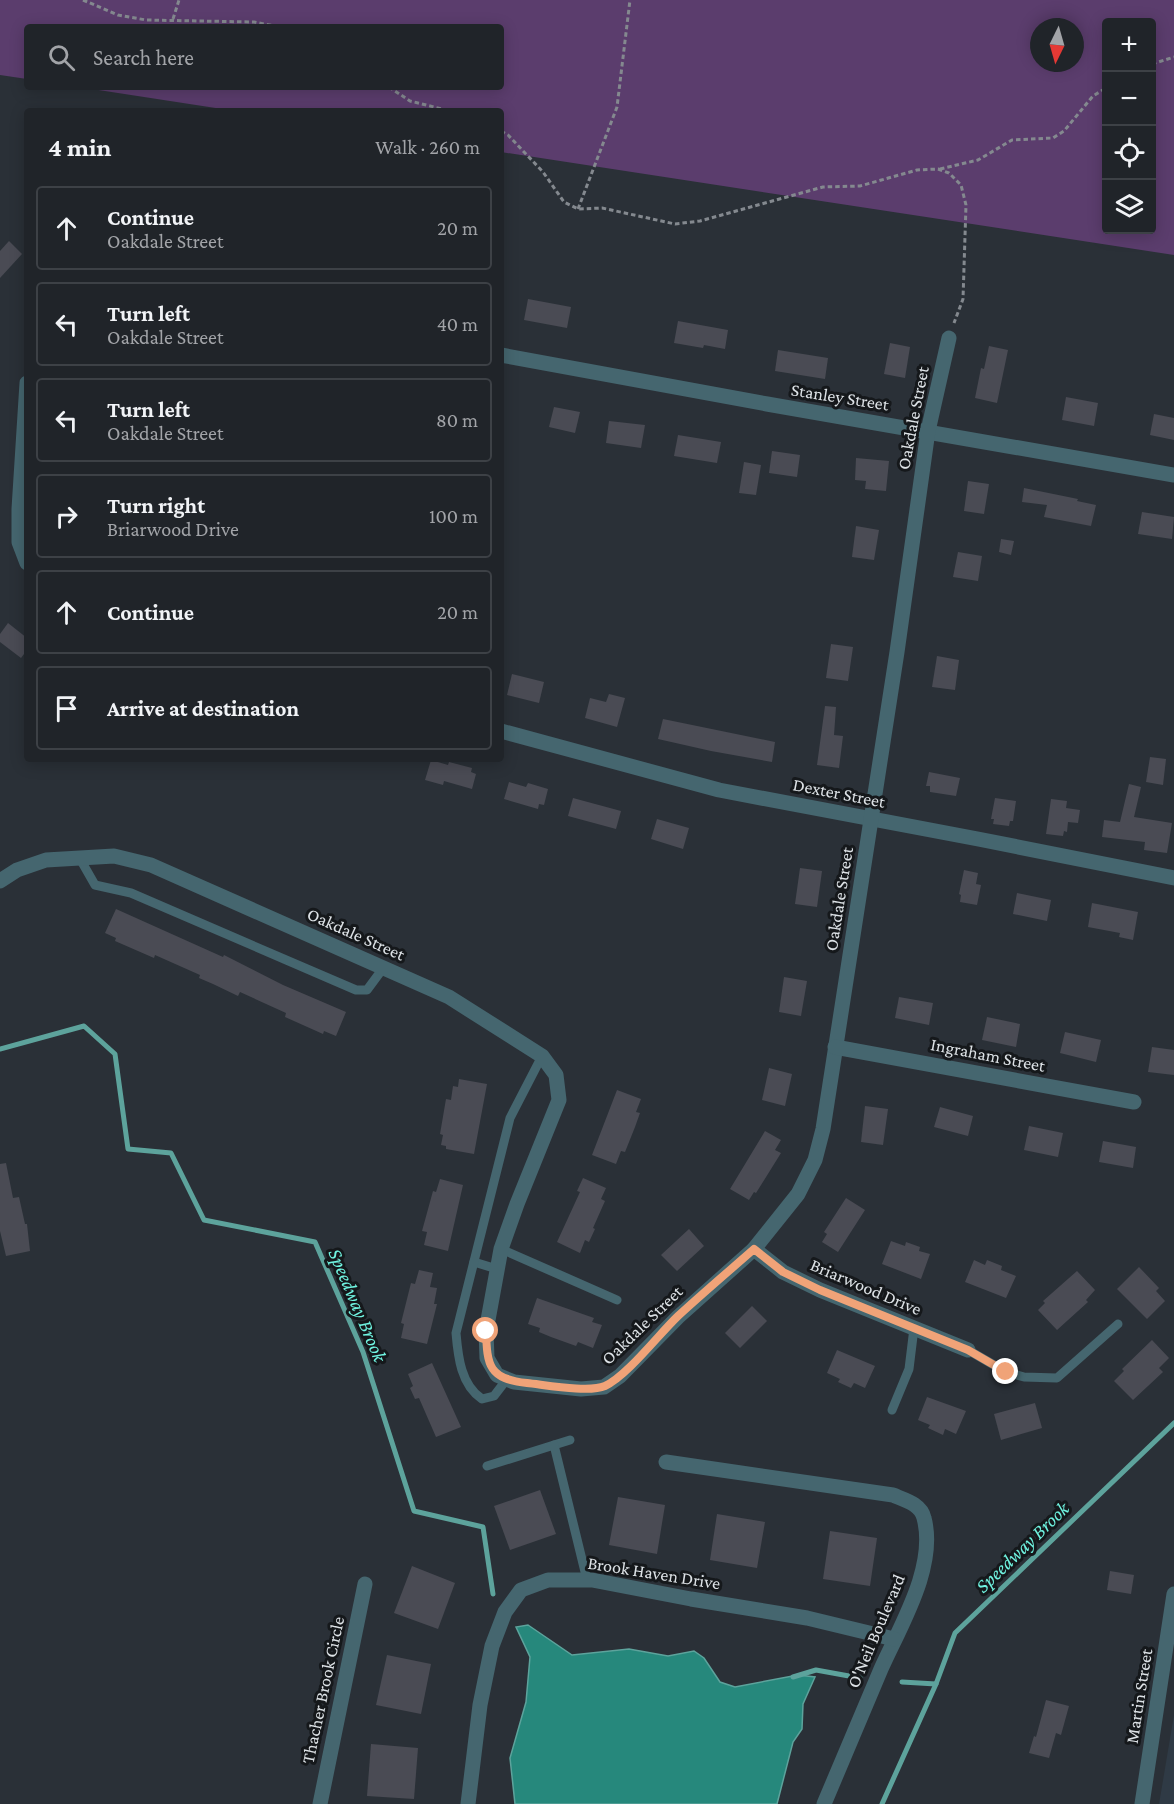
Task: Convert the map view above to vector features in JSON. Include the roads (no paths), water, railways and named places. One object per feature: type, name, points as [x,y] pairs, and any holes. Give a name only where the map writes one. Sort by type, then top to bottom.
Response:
[{"type":"street","name":"Oakdale Street","points":[[0,881],[17,870],[46,860],[114,856],[152,865],[448,997],[542,1056],[556,1075],[559,1100],[501,1249],[486,1331],[487,1358],[497,1375],[514,1382],[580,1389],[604,1387],[620,1376],[678,1317],[754,1249],[798,1194],[815,1160],[823,1129],[872,819],[928,431],[949,338]]},
{"type":"street","name":"Stanley Street","points":[[504,356],[1174,475]]},
{"type":"street","points":[[24,431],[19,509],[19,542],[24,555]]},
{"type":"street","name":"Dexter Street","points":[[504,732],[719,790],[1174,878]]},
{"type":"street","name":"Ingraham Street","points":[[835,1047],[1134,1102]]},
{"type":"street","name":"Briarwood Drive","points":[[754,1249],[783,1272],[810,1286],[968,1350]]},
{"type":"street","name":"O'Neil Boulevard","points":[[666,1462],[893,1495],[916,1506],[924,1516],[927,1539],[922,1572],[913,1602],[894,1639],[824,1804]]},
{"type":"street","name":"Brook Haven Drive","points":[[468,1804],[480,1705],[492,1646],[506,1612],[521,1590],[548,1580],[587,1580],[807,1618],[894,1639]]},
{"type":"street","name":"Thacher Brook Circle","points":[[320,1804],[365,1584]]},
{"type":"street","name":"Martin Street","points":[[1143,1804],[1174,1594]]},
{"type":"lane","points":[[79,857],[95,885],[131,893],[356,990],[367,990],[384,967]]},
{"type":"lane","points":[[507,1379],[494,1396],[482,1399],[472,1392],[458,1359],[456,1333],[510,1118],[542,1056]]},
{"type":"lane","points":[[501,1249],[617,1300]]},
{"type":"lane","points":[[474,1262],[497,1269]]},
{"type":"lane","points":[[968,1350],[1006,1372],[1024,1377],[1057,1378],[1118,1324]]},
{"type":"lane","points":[[892,1410],[909,1368],[914,1328]]},
{"type":"lane","points":[[487,1466],[570,1440]]},
{"type":"lane","points":[[555,1445],[587,1580]]},
{"type":"waterway","name":"Speedway Brook","points":[[0,1049],[84,1026],[115,1054],[128,1149],[171,1153],[204,1220],[315,1242],[363,1352],[414,1511],[483,1527],[493,1594]]},
{"type":"waterway","name":"Speedway Brook","points":[[902,1682],[936,1684],[955,1633],[1174,1423]]},
{"type":"waterway","name":"Speedway Brook","points":[[793,1677],[816,1670],[860,1678]]},
{"type":"waterway","points":[[882,1804],[936,1684]]}]
